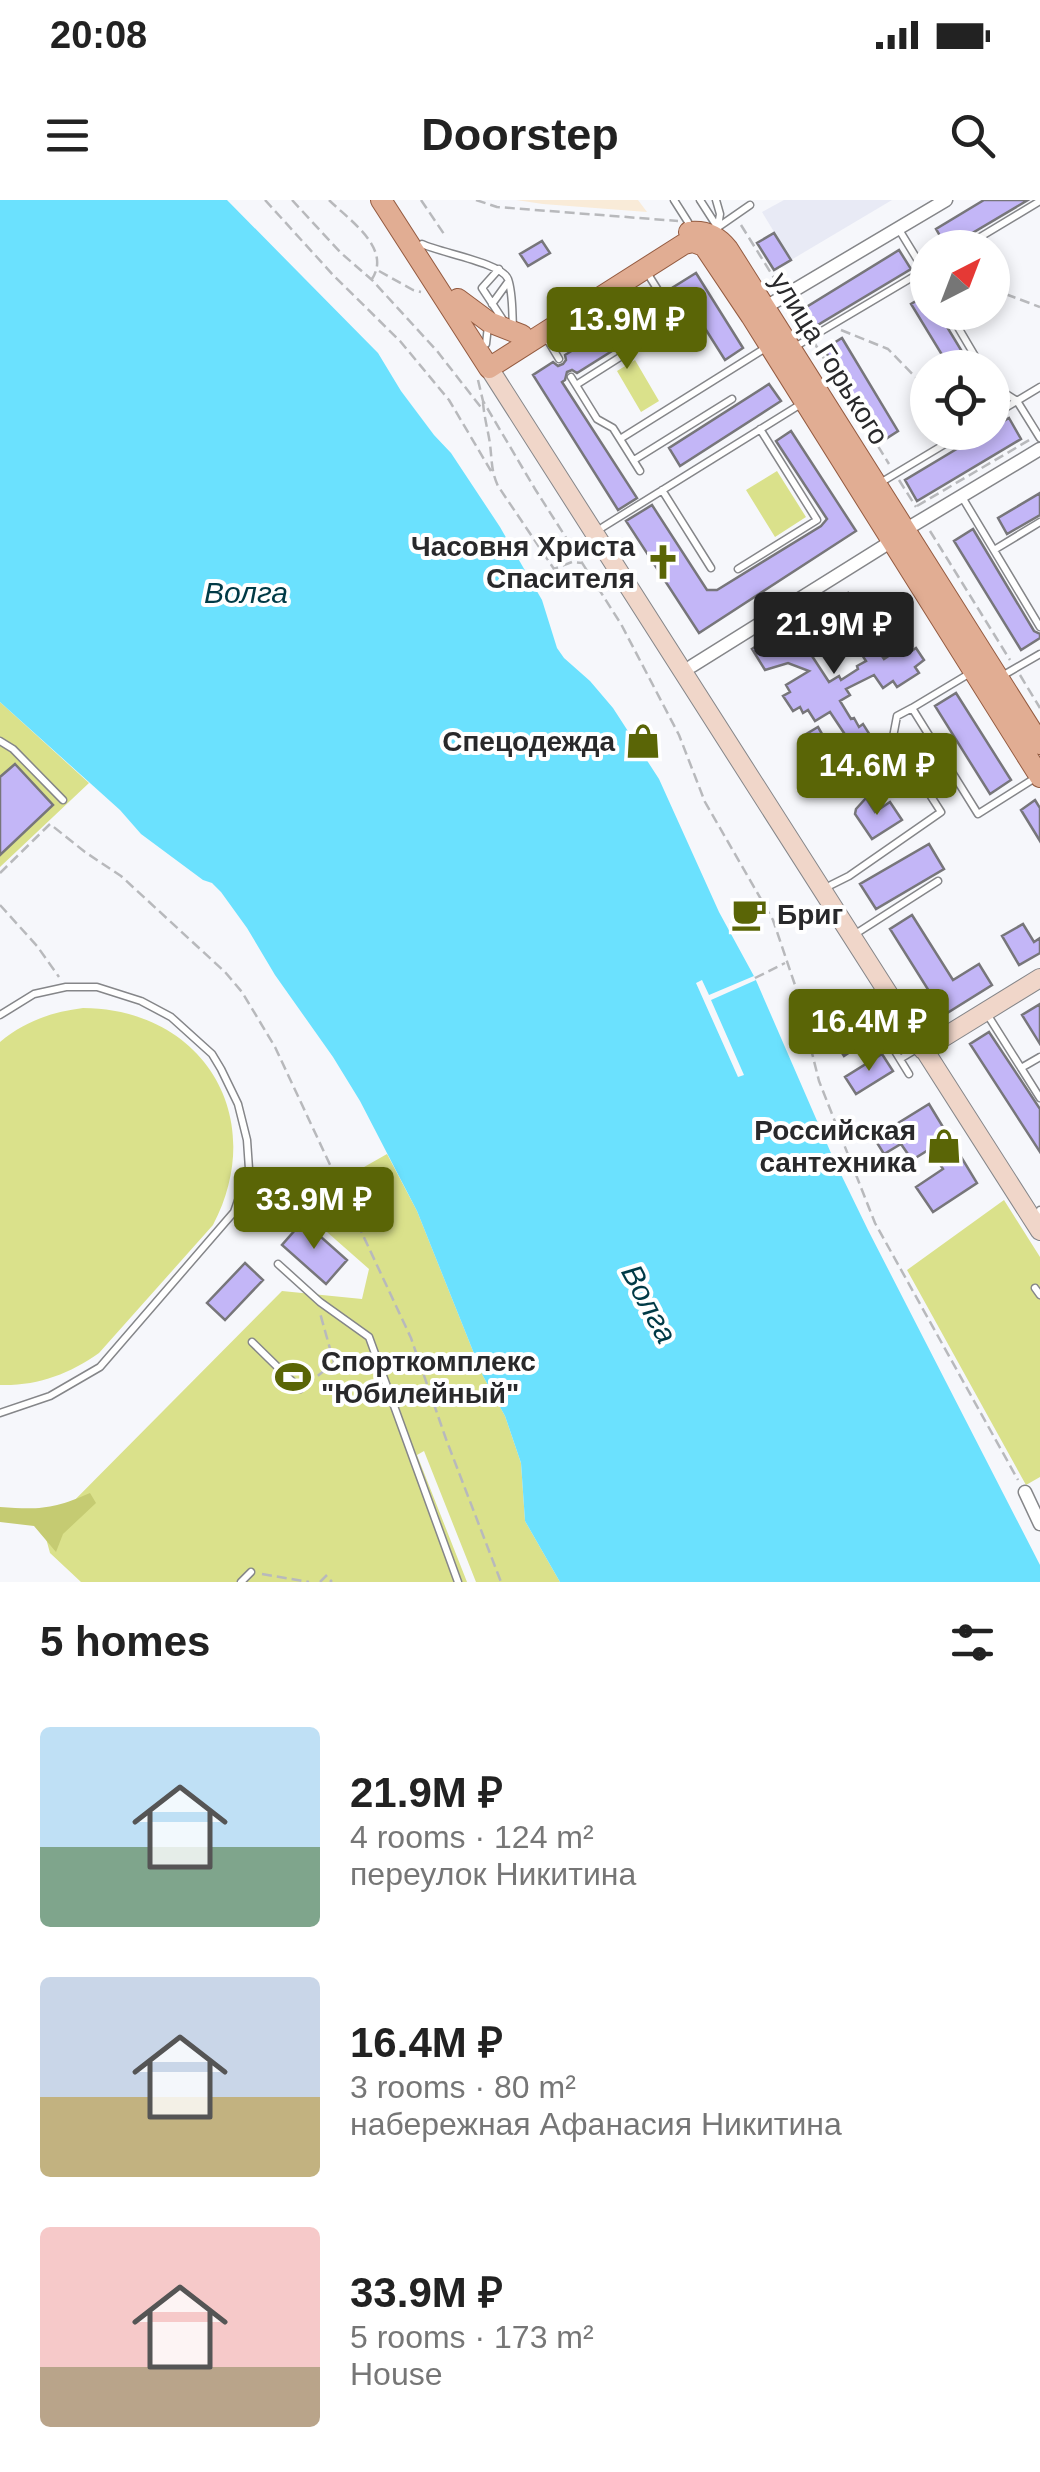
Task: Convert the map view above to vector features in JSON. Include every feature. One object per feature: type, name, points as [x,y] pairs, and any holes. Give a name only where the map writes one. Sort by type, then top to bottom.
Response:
[{"type":"main road","points":[[381,200],[603,527],[692,666],[860,931],[1040,1231]]},
{"type":"main road","points":[[393,200],[458,299],[489,362],[928,1047],[1040,1211]]},
{"type":"main road","points":[[489,362],[526,334],[702,238]]},
{"type":"main road","points":[[526,334],[702,238]]},
{"type":"main road","name":"улица Горького","points":[[702,238],[758,312],[792,349],[886,479],[974,671],[1040,777]]},
{"type":"main road","points":[[458,299],[526,334]]},
{"type":"main road","name":"улица Горького","points":[[758,312],[769,346],[804,402],[907,530],[1007,674],[1040,744]]},
{"type":"main road","points":[[928,1047],[1040,978]]},
{"type":"street","points":[[758,312],[946,200]]},
{"type":"street","points":[[692,666],[962,496],[1039,441]]},
{"type":"street","points":[[1025,1492],[1040,1524]]},
{"type":"lane","points":[[674,200],[702,238]]},
{"type":"lane","points":[[700,200],[702,238]]},
{"type":"lane","points":[[702,238],[720,214],[716,200]]},
{"type":"lane","points":[[992,230],[1040,201]]},
{"type":"lane","points":[[702,238],[750,205]]},
{"type":"lane","points":[[898,228],[910,247]]},
{"type":"lane","points":[[422,244],[504,272],[526,334],[559,358]]},
{"type":"lane","points":[[489,362],[490,313],[482,288],[499,269]]},
{"type":"lane","points":[[645,269],[661,295]]},
{"type":"lane","points":[[490,313],[509,281]]},
{"type":"lane","points":[[792,349],[910,281]]},
{"type":"lane","points":[[640,471],[613,428],[597,419],[573,381],[677,321],[672,314]]},
{"type":"lane","points":[[620,439],[769,346]]},
{"type":"lane","points":[[1010,405],[1040,388]]},
{"type":"lane","points":[[1010,397],[1017,401],[1039,441]]},
{"type":"lane","points":[[634,460],[732,399]]},
{"type":"lane","points":[[603,527],[804,402]]},
{"type":"lane","points":[[738,569],[817,520],[760,429]]},
{"type":"lane","points":[[886,479],[934,450]]},
{"type":"lane","points":[[662,490],[711,568]]},
{"type":"lane","points":[[962,496],[1040,627]]},
{"type":"lane","points":[[994,550],[1040,522]]},
{"type":"lane","points":[[1007,674],[1040,654]]},
{"type":"lane","points":[[831,885],[850,876],[941,812],[893,737],[897,716],[974,671]]},
{"type":"lane","points":[[912,708],[978,814],[1040,777]]},
{"type":"lane","points":[[0,741],[13,749],[63,800]]},
{"type":"lane","points":[[860,931],[938,880]]},
{"type":"lane","points":[[0,1015],[34,994],[66,987],[97,987],[142,1001],[171,1017],[212,1054],[238,1104],[249,1170],[234,1212],[100,1367],[50,1396],[0,1414]]},
{"type":"lane","points":[[863,1000],[909,1074]]},
{"type":"lane","points":[[985,1012],[1040,1098]]},
{"type":"lane","points":[[900,1059],[928,1047]]},
{"type":"lane","points":[[1021,1068],[1040,1056]]},
{"type":"lane","points":[[278,1264],[320,1302],[369,1337],[458,1582]]},
{"type":"lane","points":[[252,1342],[300,1390]]},
{"type":"lane","points":[[241,1582],[251,1572]]},
{"type":"path","points":[[265,200],[400,341],[449,400],[498,486],[554,569],[572,562],[582,563]]},
{"type":"path","points":[[292,200],[372,280],[484,410]]},
{"type":"path","points":[[329,200],[378,254],[378,270],[372,280]]},
{"type":"path","points":[[421,200],[444,234]]},
{"type":"path","points":[[476,200],[496,207],[702,238]]},
{"type":"path","points":[[735,216],[811,338],[886,479],[916,507],[1039,441]]},
{"type":"path","points":[[378,270],[428,294]]},
{"type":"path","points":[[1010,296],[1040,307]]},
{"type":"path","points":[[832,325],[888,349],[910,372]]},
{"type":"path","points":[[489,362],[483,400],[491,471]]},
{"type":"path","points":[[483,400],[621,624],[679,735],[705,802],[772,920],[796,985],[819,1082],[874,1224],[1025,1492]]},
{"type":"path","points":[[907,530],[1007,674],[1040,708]]},
{"type":"path","points":[[0,873],[50,824],[122,876],[242,992],[275,1047],[411,1338],[501,1582]]},
{"type":"path","points":[[0,905],[37,946],[66,987]]},
{"type":"path","points":[[755,978],[787,962]]},
{"type":"path","points":[[300,1390],[334,1363],[320,1318],[320,1302]]},
{"type":"path","points":[[251,1572],[309,1582]]},
{"type":"path","points":[[320,1582],[327,1575]]},
{"type":"shaded area","points":[[516,200],[638,200],[647,212],[543,204]]},
{"type":"shaded area","points":[[784,200],[892,200],[791,260],[762,212]]},
{"type":"green space","points":[[635,360],[659,401],[641,412],[617,371]]},
{"type":"green space","points":[[777,471],[806,517],[775,537],[746,490]]},
{"type":"green space","points":[[0,702],[89,783],[0,867]]},
{"type":"green space","points":[[83,1008],[126,1013],[162,1027],[192,1049],[214,1077],[228,1110],[233,1146],[228,1185],[213,1225],[99,1353],[52,1377],[0,1385],[0,1042],[39,1019]]},
{"type":"green space","name":"Спорткомплекс \"Юбилейный\"","points":[[387,1154],[417,1211],[483,1376],[505,1416],[521,1463],[525,1521],[560,1582],[476,1582],[424,1451],[417,1455],[467,1582],[81,1582],[50,1553],[44,1531],[282,1291],[362,1299],[369,1269],[319,1225],[306,1180],[350,1175]]},
{"type":"green space","points":[[1004,1200],[1040,1257],[1040,1477],[1026,1485],[907,1270]]},
{"type":"green space","points":[[90,1493],[96,1503],[63,1534],[56,1552],[34,1526],[0,1522],[0,1507],[46,1507]]},
{"type":"water","name":"Волга","points":[[0,200],[227,200],[378,353],[500,527],[542,600],[557,648],[613,708],[659,779],[719,912],[755,978],[834,1160],[1040,1565],[1040,1582],[560,1582],[525,1521],[521,1463],[505,1416],[483,1376],[417,1211],[333,1057],[221,892],[141,834],[120,810],[0,702]]},
{"type":"pier","points":[[754,976],[756,980],[711,1000],[744,1075],[738,1077],[696,983],[702,980],[709,995]]},
{"type":"building","points":[[984,200],[1028,200],[977,230],[936,229]]},
{"type":"building","points":[[774,233],[791,260],[774,270],[757,243]]},
{"type":"building","points":[[542,241],[550,253],[528,266],[520,254]]},
{"type":"building","points":[[899,250],[910,267],[811,329],[800,311]]},
{"type":"building","points":[[696,273],[743,348],[725,360],[689,303],[678,310],[671,306],[666,317],[577,373],[567,372],[562,382],[637,498],[618,510],[533,375],[553,362],[563,364],[565,355],[655,299],[665,300],[667,291]]},
{"type":"building","points":[[927,330],[949,330],[961,350],[939,350]]},
{"type":"building","points":[[842,338],[898,431],[881,442],[824,349]]},
{"type":"building","points":[[769,384],[781,401],[680,466],[669,448]]},
{"type":"building","points":[[1010,420],[1021,439],[1010,446]]},
{"type":"building","points":[[791,431],[856,531],[699,633],[626,521],[652,505],[707,590],[717,590],[827,519],[776,441]]},
{"type":"building","points":[[955,450],[1003,450],[917,501],[905,480]]},
{"type":"building","points":[[1040,493],[1040,515],[1007,534],[998,518]]},
{"type":"building","points":[[973,529],[1034,631],[1040,634],[1040,638],[1021,650],[954,541]]},
{"type":"building","points":[[848,593],[866,622],[846,634],[844,630],[813,650],[812,656],[829,682],[839,676],[841,680],[858,669],[866,661],[862,655],[876,647],[884,659],[902,647],[907,654],[916,648],[924,660],[915,667],[919,673],[897,687],[893,681],[883,688],[874,675],[846,689],[850,695],[840,701],[851,719],[859,727],[863,724],[870,735],[859,742],[872,773],[854,789],[827,748],[846,736],[830,712],[815,721],[808,710],[803,713],[800,707],[793,711],[783,696],[790,692],[786,685],[809,671],[788,663],[765,670],[752,649],[800,619],[808,620]]},
{"type":"building","points":[[956,693],[1011,780],[990,794],[935,706]]},
{"type":"building","points":[[818,727],[829,746],[814,755],[803,736]]},
{"type":"building","points":[[15,764],[53,805],[0,855],[0,777]]},
{"type":"building","points":[[866,798],[875,812],[890,802],[902,820],[872,839],[855,814]]},
{"type":"building","points":[[1035,800],[1040,808],[1040,841],[1021,810]]},
{"type":"building","points":[[929,844],[944,869],[876,909],[860,884]]},
{"type":"building","points":[[912,915],[953,980],[979,964],[992,985],[944,1015],[890,929]]},
{"type":"building","points":[[1023,924],[1034,942],[1040,938],[1040,953],[1019,965],[1002,936]]},
{"type":"building","points":[[856,1000],[877,1034],[844,1056],[822,1022]]},
{"type":"building","points":[[1040,1004],[1040,1044],[1022,1015]]},
{"type":"building","points":[[989,1032],[1040,1109],[1040,1152],[970,1044]]},
{"type":"building","points":[[882,1054],[893,1071],[856,1094],[845,1077]]},
{"type":"building","points":[[929,1104],[977,1183],[933,1212],[916,1187],[943,1169],[930,1149],[912,1160],[901,1144],[884,1154],[874,1138]]},
{"type":"building","points":[[303,1221],[347,1260],[326,1284],[282,1245]]},
{"type":"building","points":[[245,1263],[263,1280],[225,1320],[207,1303]]},
{"type":"place","name":"Часовня Христа Спасителя","points":[[663,562]]},
{"type":"place","name":"Спецодежда","points":[[643,741]]},
{"type":"place","name":"Бриг","points":[[749,914]]},
{"type":"place","name":"Российская сантехника","points":[[944,1146]]},
{"type":"place","name":"Спорткомплекс \"Юбилейный\"","points":[[293,1377]]}]
